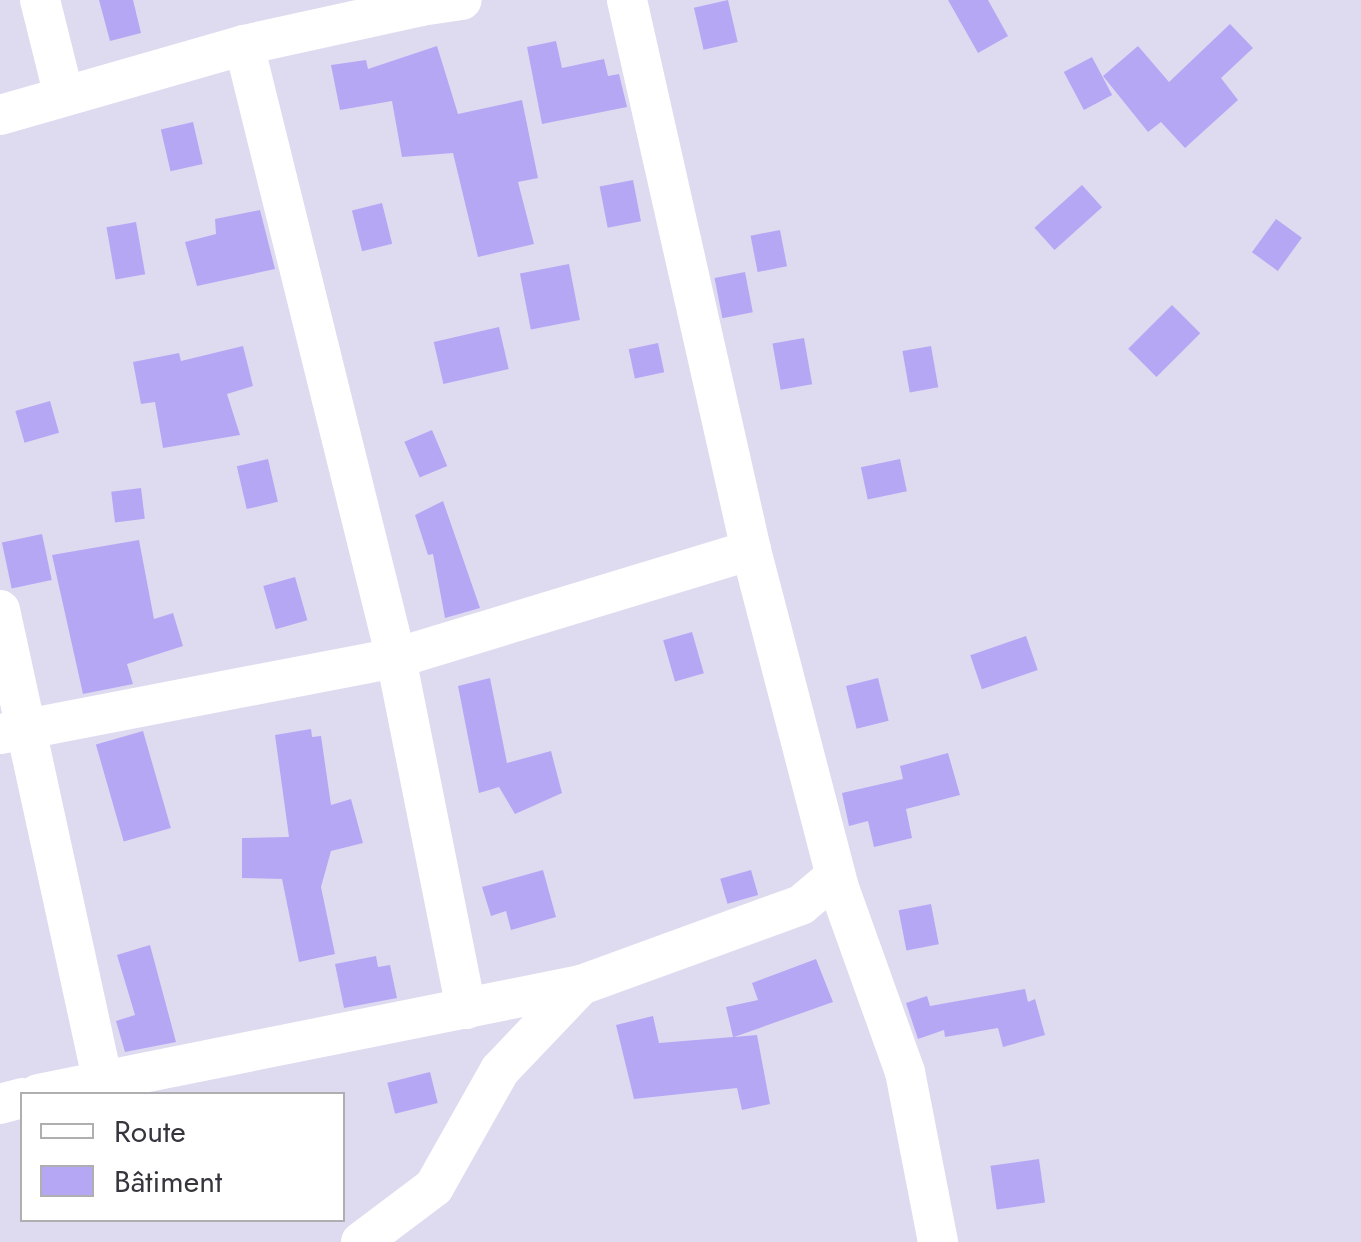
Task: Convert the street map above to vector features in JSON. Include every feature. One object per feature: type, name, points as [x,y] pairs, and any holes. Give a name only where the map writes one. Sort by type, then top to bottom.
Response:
[{"type":"street","points":[[40,0],[64,96]]},
{"type":"street","points":[[0,115],[244,45],[421,3],[462,0]]},
{"type":"street","points":[[626,0],[750,550],[838,885],[905,1072],[938,1242]]},
{"type":"street","points":[[244,45],[396,658],[466,1009]]},
{"type":"street","points":[[15,731],[396,658],[750,550]]},
{"type":"street","points":[[0,610],[15,731],[102,1079]]},
{"type":"street","points":[[47,1092],[581,985],[801,905],[826,884],[838,885]]},
{"type":"street","points":[[361,1242],[434,1187],[500,1070],[581,985]]},
{"type":"building","points":[[99,0],[133,0],[141,33],[110,41]]},
{"type":"building","points":[[728,0],[738,42],[704,50],[694,8]]},
{"type":"building","points":[[948,0],[988,0],[1008,36],[978,53]]},
{"type":"building","points":[[1230,24],[1253,48],[1221,78],[1238,100],[1185,148],[1161,122],[1148,132],[1103,76],[1138,46],[1169,82]]},
{"type":"building","points":[[556,41],[562,68],[604,59],[608,76],[619,74],[627,107],[542,124],[527,47]]},
{"type":"building","points":[[437,46],[458,114],[522,100],[538,178],[518,182],[534,244],[478,257],[453,153],[402,157],[392,101],[340,110],[331,65],[366,60],[368,69]]},
{"type":"building","points":[[1092,57],[1112,95],[1084,110],[1064,72]]},
{"type":"building","points":[[193,122],[203,164],[171,171],[161,129]]},
{"type":"building","points":[[633,180],[641,221],[608,228],[600,186]]},
{"type":"building","points":[[1082,185],[1102,207],[1055,250],[1034,228]]},
{"type":"building","points":[[382,203],[392,244],[362,251],[352,210]]},
{"type":"building","points":[[260,210],[275,269],[197,286],[185,242],[216,234],[215,219]]},
{"type":"building","points":[[1276,219],[1302,238],[1278,271],[1252,252]]},
{"type":"building","points":[[136,222],[145,274],[116,279],[106,227]]},
{"type":"building","points":[[780,230],[787,266],[758,272],[751,236]]},
{"type":"building","points":[[569,264],[580,320],[531,329],[520,274]]},
{"type":"building","points":[[745,272],[753,312],[722,318],[715,278]]},
{"type":"building","points":[[1172,305],[1200,333],[1156,377],[1128,349]]},
{"type":"building","points":[[499,327],[509,369],[443,384],[434,342]]},
{"type":"building","points":[[804,338],[812,384],[781,390],[772,344]]},
{"type":"building","points":[[658,343],[664,372],[635,379],[629,349]]},
{"type":"building","points":[[243,346],[253,386],[227,394],[240,435],[163,448],[155,402],[141,404],[133,362],[179,353],[181,361]]},
{"type":"building","points":[[931,346],[938,387],[910,392],[902,351]]},
{"type":"building","points":[[50,401],[59,433],[24,443],[15,411]]},
{"type":"building","points":[[432,430],[447,466],[420,478],[404,442]]},
{"type":"building","points":[[268,459],[278,502],[247,509],[237,466]]},
{"type":"building","points":[[900,459],[907,491],[868,500],[861,467]]},
{"type":"building","points":[[141,488],[145,519],[115,522],[111,492]]},
{"type":"building","points":[[443,501],[480,608],[445,618],[433,554],[428,555],[415,515]]},
{"type":"building","points":[[42,534],[52,580],[12,588],[2,543]]},
{"type":"building","points":[[139,540],[154,619],[173,613],[183,646],[127,664],[133,684],[83,694],[52,555]]},
{"type":"building","points":[[295,577],[307,620],[276,629],[263,586]]},
{"type":"building","points":[[692,632],[704,673],[675,682],[663,640]]},
{"type":"building","points":[[1026,636],[1038,670],[982,689],[970,655]]},
{"type":"building","points":[[490,678],[507,763],[551,751],[562,793],[515,814],[499,787],[479,793],[458,686]]},
{"type":"building","points":[[878,678],[889,721],[857,729],[846,686]]},
{"type":"building","points":[[311,729],[312,737],[321,736],[331,805],[351,799],[363,843],[331,851],[321,887],[335,954],[299,962],[282,879],[242,878],[242,838],[289,837],[275,735]]},
{"type":"building","points":[[143,731],[171,828],[124,842],[96,745]]},
{"type":"building","points":[[948,753],[960,795],[906,809],[912,838],[874,847],[868,821],[849,826],[842,793],[903,779],[900,766]]},
{"type":"building","points":[[543,870],[556,917],[511,930],[506,911],[491,916],[482,887]]},
{"type":"building","points":[[751,870],[758,895],[727,904],[720,879]]},
{"type":"building","points":[[931,904],[939,944],[906,951],[899,910]]},
{"type":"building","points":[[150,945],[176,1042],[125,1052],[116,1021],[135,1015],[117,955]]},
{"type":"building","points":[[376,956],[378,967],[390,965],[397,998],[344,1008],[335,964]]},
{"type":"building","points":[[816,959],[833,1002],[734,1037],[757,1035],[770,1104],[742,1110],[737,1088],[634,1099],[616,1025],[653,1016],[659,1043],[733,1037],[726,1007],[758,1000],[752,983]]},
{"type":"building","points":[[1025,989],[1028,1002],[1035,999],[1045,1035],[1003,1047],[998,1028],[945,1037],[944,1030],[918,1039],[906,1003],[927,996],[930,1006]]},
{"type":"building","points":[[430,1072],[438,1103],[395,1114],[387,1083]]},
{"type":"building","points":[[1039,1159],[1045,1203],[997,1209],[990,1166]]}]
